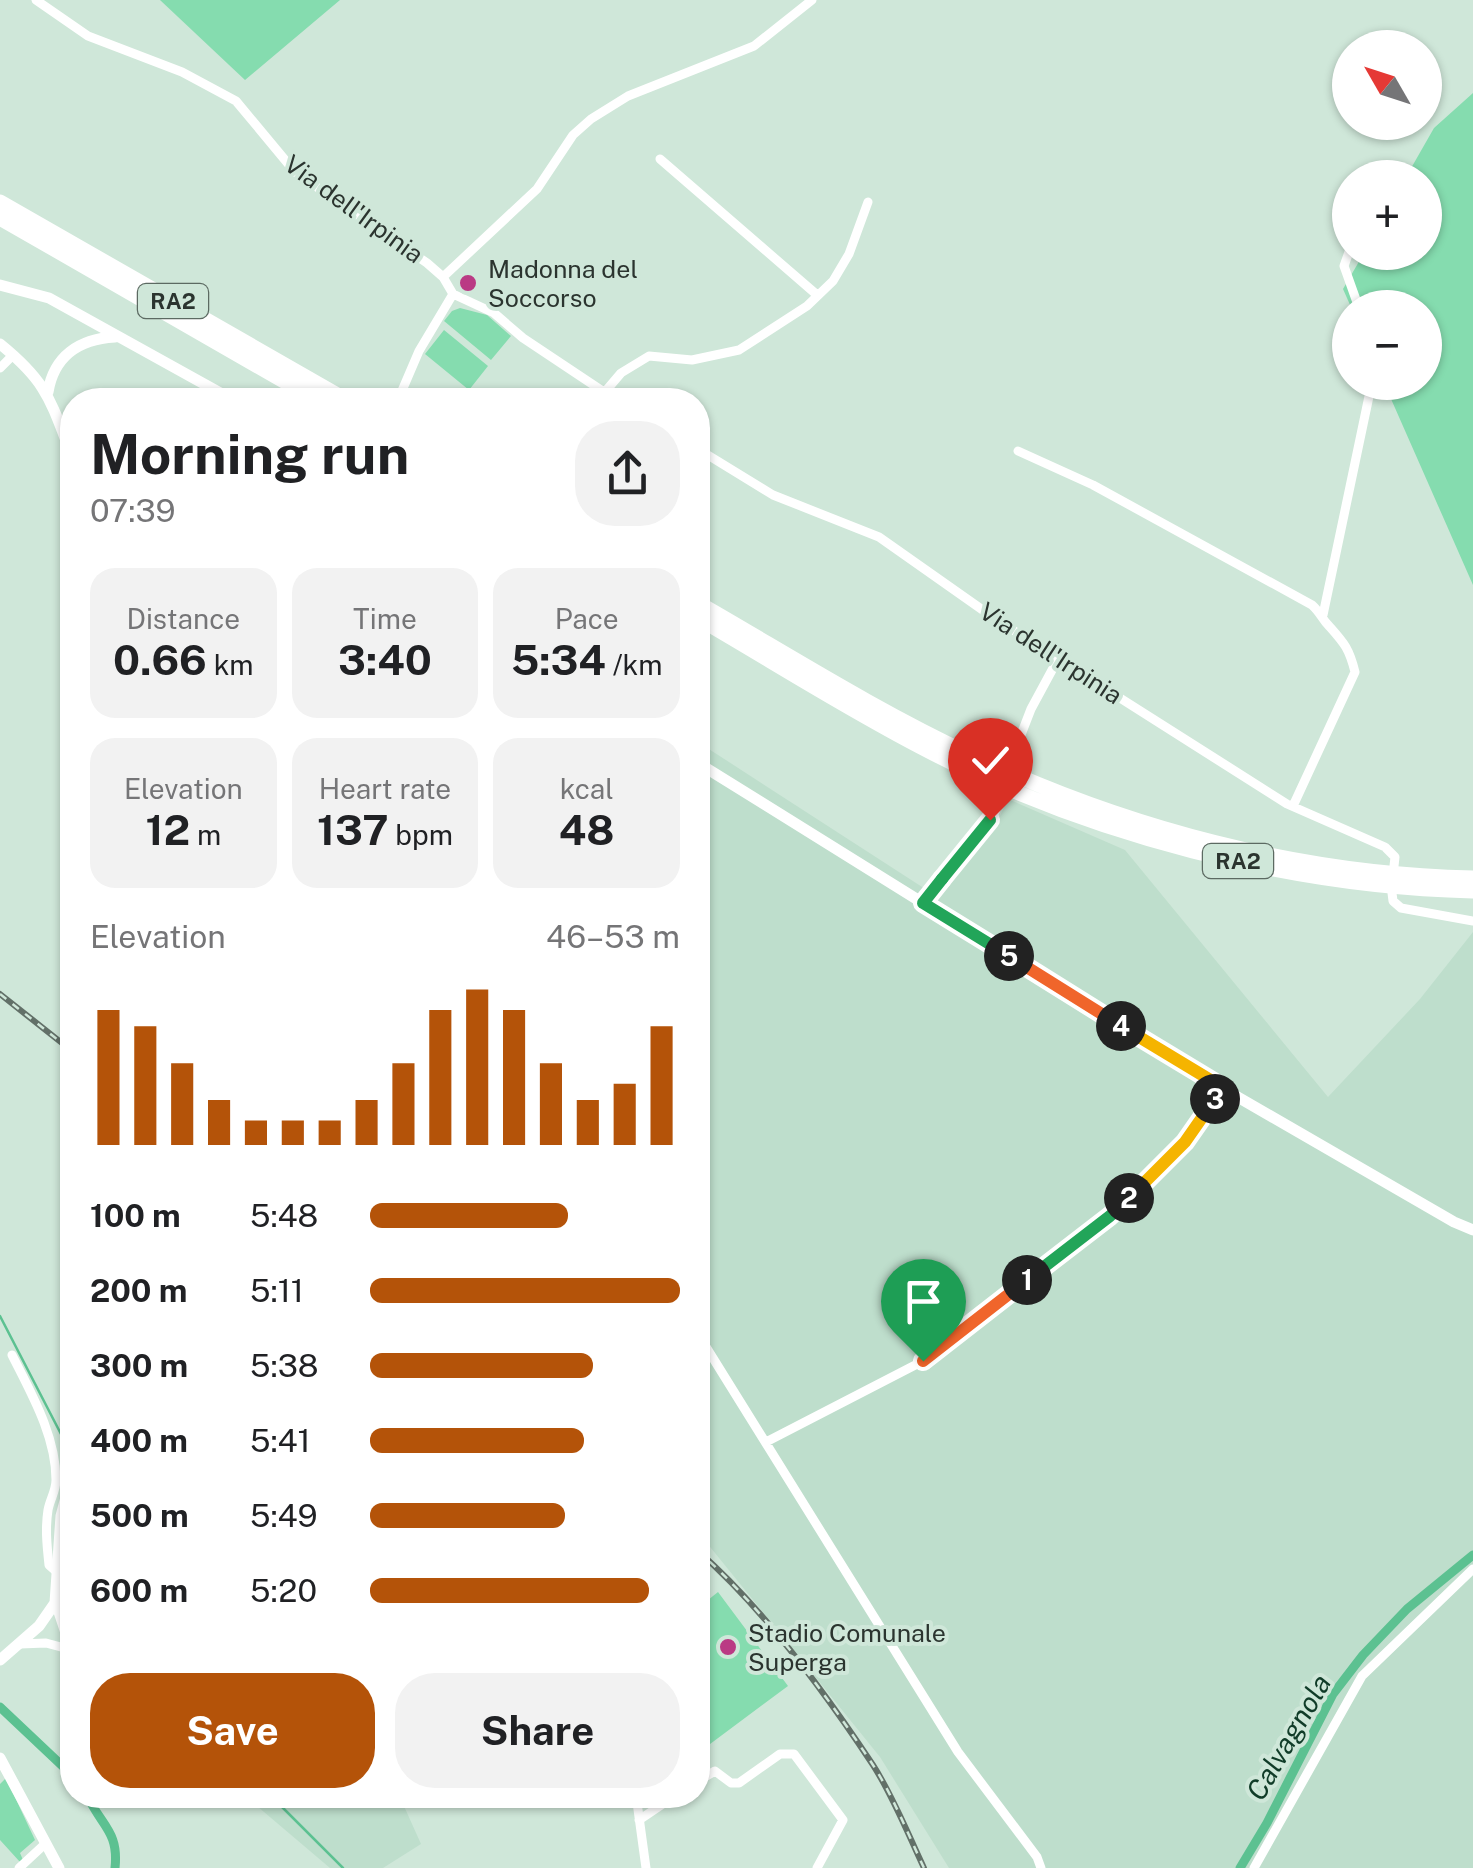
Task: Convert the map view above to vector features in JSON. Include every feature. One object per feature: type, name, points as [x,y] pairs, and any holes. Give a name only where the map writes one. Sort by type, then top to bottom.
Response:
[{"type":"highway","name":"RA2","points":[[0,202],[325,388]]},
{"type":"highway","name":"RA2","points":[[0,218],[297,388]]},
{"type":"highway","name":"RA2","points":[[710,610],[1006,778],[1125,830],[1226,859],[1361,883],[1473,891]]},
{"type":"highway","name":"RA2","points":[[710,625],[929,751],[1006,778],[1246,849],[1360,870],[1473,878]]},
{"type":"street","name":"Via dell'Irpinia","points":[[36,0],[88,36],[182,72],[236,101],[295,172],[444,277],[453,294]]},
{"type":"street","points":[[444,277],[538,189],[574,135],[590,119],[628,96],[754,46],[812,0]]},
{"type":"street","points":[[660,159],[816,294]]},
{"type":"street","points":[[608,388],[621,373],[649,356],[692,360],[739,350],[807,306],[832,281],[849,254],[868,202]]},
{"type":"street","points":[[0,285],[49,298],[212,388]]},
{"type":"street","points":[[403,388],[419,351],[453,294],[494,314],[597,388]]},
{"type":"street","points":[[48,393],[56,366],[68,350],[99,338],[119,337]]},
{"type":"street","points":[[0,344],[30,368],[48,393],[60,424]]},
{"type":"street","points":[[0,368],[13,355]]},
{"type":"street","points":[[200,381],[207,388]]},
{"type":"street","points":[[1323,615],[1368,400]]},
{"type":"street","points":[[1018,451],[1093,485],[1312,605],[1328,626],[1340,634],[1355,672],[1293,806]]},
{"type":"street","name":"Via dell'Irpinia","points":[[710,456],[772,495],[879,536],[994,618],[1293,806],[1385,847],[1395,856],[1394,866]]},
{"type":"street","points":[[923,903],[990,820],[1001,799],[1031,708],[1058,659]]},
{"type":"street","points":[[710,770],[1222,1087],[1473,1230]]},
{"type":"street","points":[[1392,893],[1393,901],[1401,908],[1473,921]]},
{"type":"street","points":[[766,1442],[923,1361],[1110,1216],[1185,1142],[1222,1087]]},
{"type":"street","points":[[710,1353],[949,1738],[1037,1857],[1041,1868]]},
{"type":"street","points":[[12,1355],[36,1405],[55,1465],[57,1484],[49,1504],[46,1534],[49,1564],[57,1572]]},
{"type":"street","points":[[60,1530],[55,1603],[60,1620]]},
{"type":"street","points":[[1254,1868],[1362,1676],[1473,1569]]},
{"type":"street","points":[[0,1660],[40,1626],[55,1603]]},
{"type":"street","points":[[40,1626],[47,1636],[60,1642]]},
{"type":"street","points":[[20,1644],[60,1645]]},
{"type":"street","points":[[710,1774],[716,1771],[731,1784],[739,1783],[780,1754],[794,1754],[843,1820],[818,1868]]},
{"type":"street","points":[[0,1758],[58,1868]]},
{"type":"street","points":[[638,1808],[646,1868]]},
{"type":"street","points":[[639,1820],[657,1808]]},
{"type":"street","points":[[19,1868],[46,1843]]},
{"type":"shaded area","points":[[710,750],[933,894],[993,830],[1008,799],[1125,850],[1328,1097],[1420,999],[1473,932],[1473,1868],[949,1868],[880,1757],[710,1547]]},
{"type":"shaded area","points":[[259,1808],[405,1808],[421,1844],[383,1868],[330,1868]]},
{"type":"green space","points":[[160,0],[340,0],[245,80]]},
{"type":"green space","points":[[1473,93],[1473,585],[1391,400],[1442,400],[1442,290],[1343,289],[1354,270],[1442,270],[1442,160],[1416,160],[1427,140],[1442,140],[1442,121]]},
{"type":"green space","points":[[460,308],[487,315],[511,336],[491,360],[444,321]]},
{"type":"green space","points":[[444,330],[488,366],[467,388],[425,354]]},
{"type":"green space","name":"Stadio Comunale Superga","points":[[718,1592],[788,1686],[710,1744],[710,1598]]},
{"type":"green space","points":[[6,1778],[35,1840],[20,1853],[20,1862],[0,1840],[0,1784]]},
{"type":"waterway","points":[[0,1316],[60,1432]]},
{"type":"waterway","name":"Calvagnola","points":[[1240,1868],[1333,1694],[1407,1609],[1473,1555]]},
{"type":"waterway","points":[[0,1707],[60,1764]]},
{"type":"waterway","points":[[95,1808],[112,1837],[115,1868]]},
{"type":"waterway","points":[[283,1808],[343,1868]]},
{"type":"railway","points":[[0,994],[60,1042]]},
{"type":"railway","points":[[710,1562],[769,1624],[835,1709],[894,1802],[924,1868]]},
{"type":"place","name":"Madonna del Soccorso","points":[[468,283]]},
{"type":"place","name":"Stadio Comunale Superga","points":[[728,1647]]},
{"type":"route","points":[[923,1361],[1110,1216],[1185,1142],[1222,1087],[923,903],[990,820]]}]
